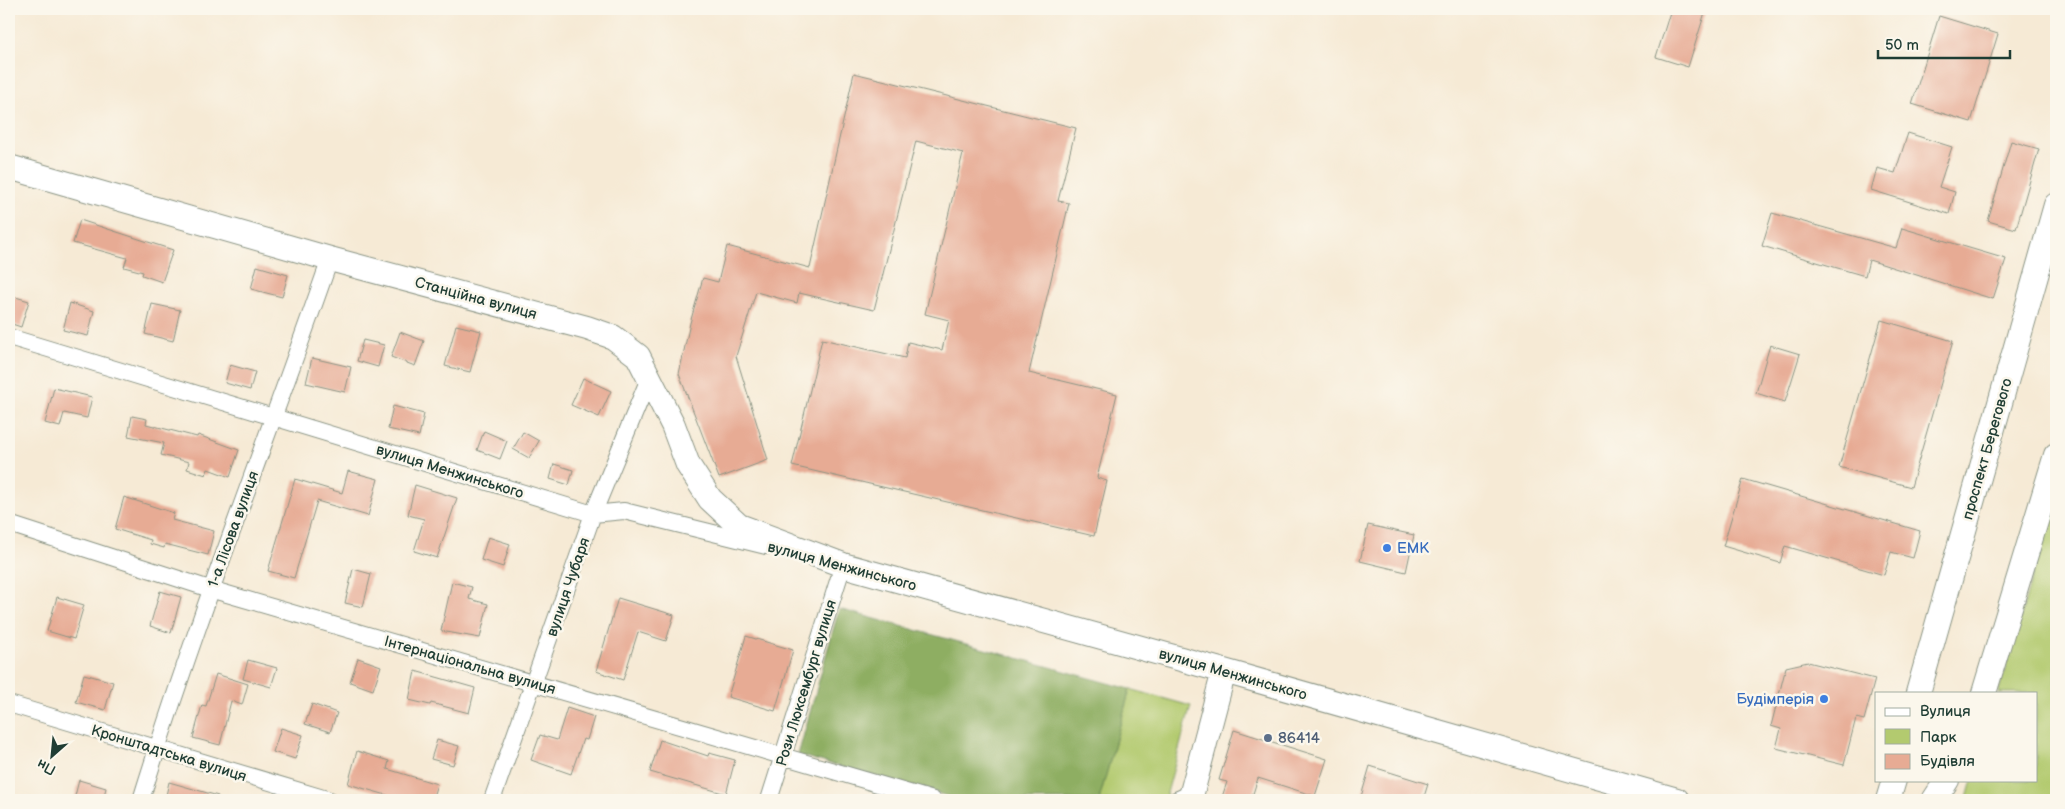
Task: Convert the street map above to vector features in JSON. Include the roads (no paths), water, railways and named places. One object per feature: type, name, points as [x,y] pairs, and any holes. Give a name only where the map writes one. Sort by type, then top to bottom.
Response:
[{"type":"street","name":"Станційна вулиця","points":[[9,167],[330,259],[577,325],[613,337],[638,356],[650,376],[673,424],[688,465],[710,500],[739,526],[843,565]]},
{"type":"street","name":"проспект Берегового","points":[[1918,692],[2056,205]]},
{"type":"street","name":"1-а Лісова вулиця","points":[[141,800],[210,589],[274,418],[330,259]]},
{"type":"street","name":"вулиця Менжинського","points":[[9,337],[593,514],[624,512],[843,565],[1224,670],[1677,800]]},
{"type":"street","name":"вулиця Чубаря","points":[[492,800],[593,514],[650,376]]},
{"type":"street","points":[[1984,692],[2056,455]]},
{"type":"street","name":"Інтернаціональна вулиця","points":[[9,524],[210,589],[932,800]]},
{"type":"street","name":"Рози Люксембург вулиця","points":[[769,800],[843,565]]},
{"type":"street","points":[[1186,798],[1224,670]]},
{"type":"street","name":"Кронштадтська вулиця","points":[[9,704],[157,750],[330,800]]},
{"type":"street","points":[[1888,800],[1893,782]]},
{"type":"street","points":[[1934,800],[1946,782]]},
{"type":"place","name":"ЕМК","points":[[1387,548]]},
{"type":"place","name":"Будімперія","points":[[1824,699]]},
{"type":"place","name":"86414","points":[[1268,738]]}]
